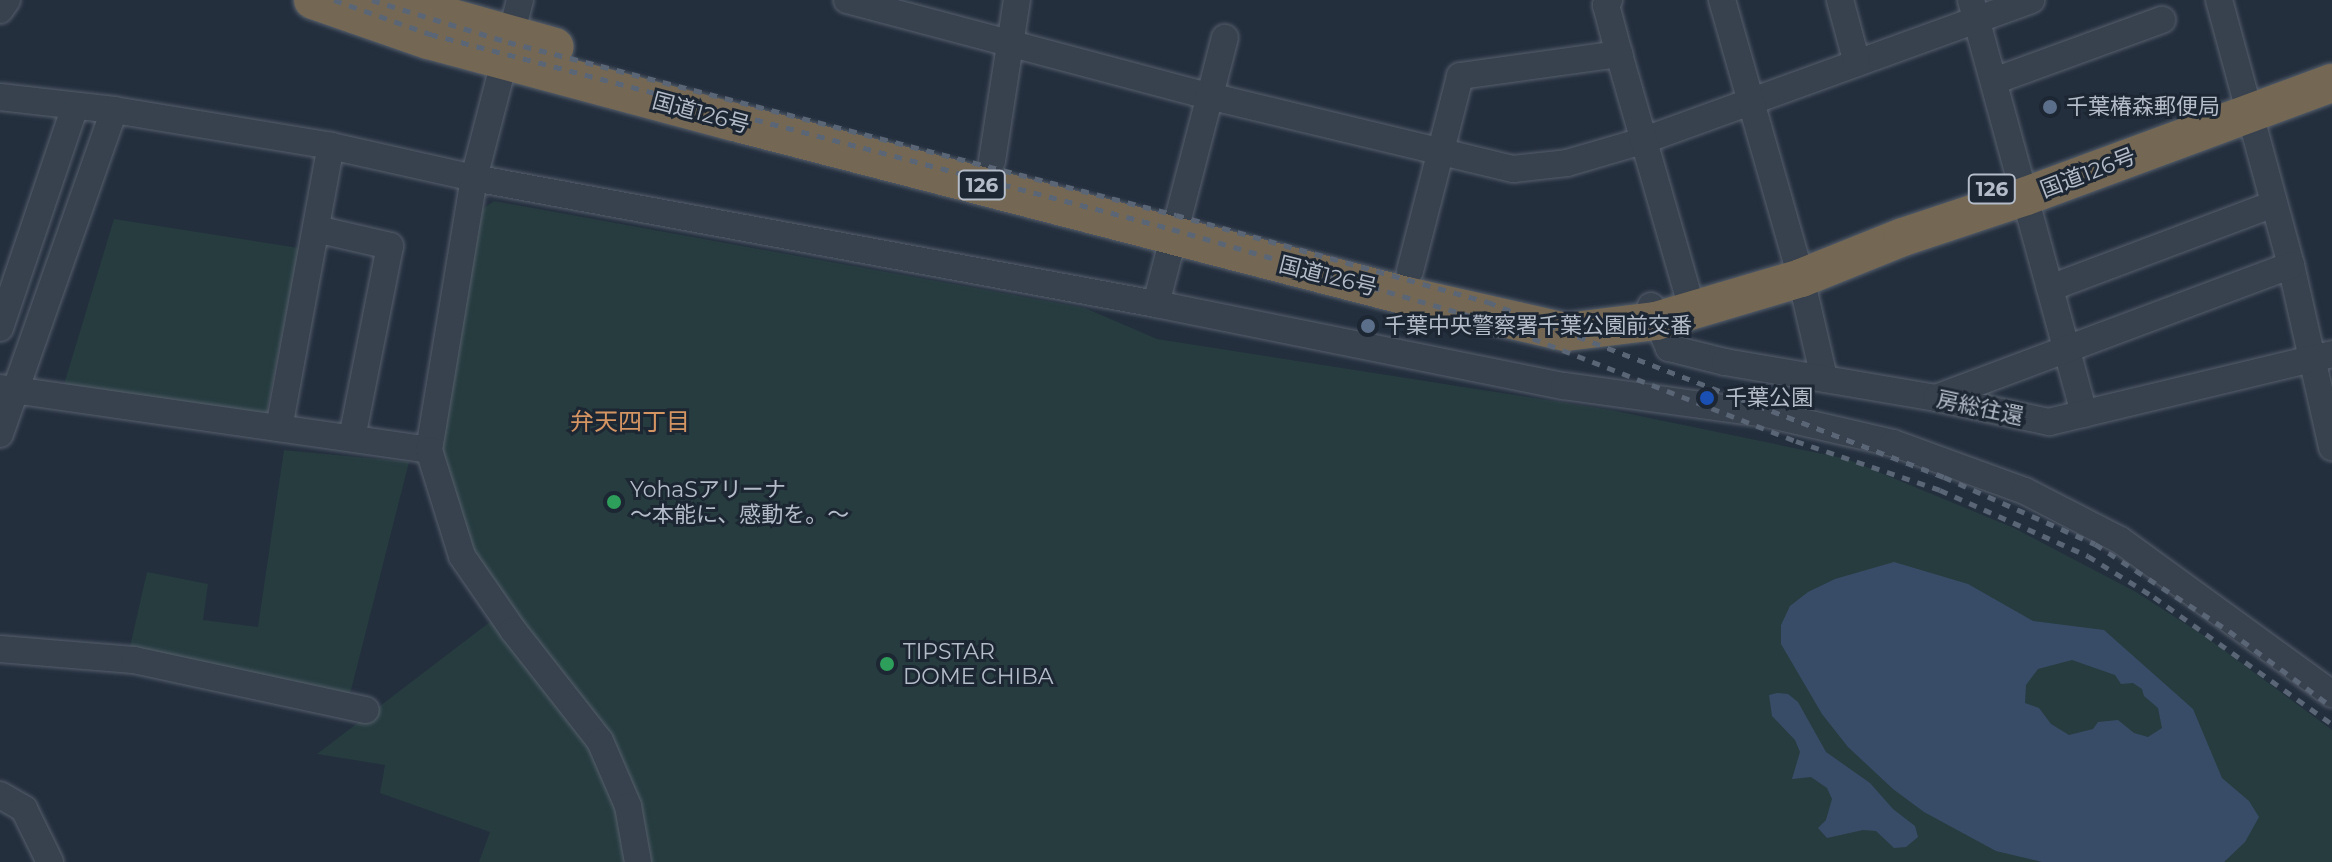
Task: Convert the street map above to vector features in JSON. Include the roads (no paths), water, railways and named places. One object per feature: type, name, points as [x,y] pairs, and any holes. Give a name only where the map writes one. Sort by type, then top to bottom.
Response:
[{"type":"highway","name":"国道126号","points":[[313,0],[428,40],[512,32],[1544,329],[1584,332],[1654,314],[1903,237],[2024,187],[2247,104],[2332,65]]},
{"type":"highway","name":"国道126号","points":[[388,0],[992,161],[1174,224],[1410,271],[1547,309],[1654,314],[1688,295],[1798,268]]},
{"type":"highway","name":"国道126号","points":[[2247,104],[2332,83]]},
{"type":"street","points":[[0,10],[7,0]]},
{"type":"street","points":[[847,0],[1209,96],[1513,169],[1567,163],[1642,141],[1857,63],[1974,10],[2031,0]]},
{"type":"street","points":[[992,161],[1017,0]]},
{"type":"street","points":[[1609,0],[1606,5],[1642,141],[1688,295]]},
{"type":"street","points":[[1722,0],[1798,268],[1824,378]]},
{"type":"street","points":[[1840,0],[1857,63]]},
{"type":"street","points":[[2219,0],[2291,265],[2322,356],[2332,447]]},
{"type":"street","points":[[1974,10],[2084,414]]},
{"type":"street","points":[[1994,81],[2162,20]]},
{"type":"street","points":[[512,32],[474,178],[429,450],[462,556],[513,630],[600,741],[628,806],[638,862]]},
{"type":"street","points":[[1156,304],[1174,224],[1225,38]]},
{"type":"street","points":[[1410,271],[1460,76],[1619,54]]},
{"type":"street","points":[[0,97],[114,110],[331,146],[474,178],[1156,304],[1564,386],[1767,414],[1893,443],[2025,491],[2120,540],[2332,694]]},
{"type":"street","points":[[0,328],[75,107]]},
{"type":"street","points":[[0,434],[7,389],[114,110]]},
{"type":"street","points":[[279,428],[331,146]]},
{"type":"street","points":[[2050,288],[2274,204]]},
{"type":"street","points":[[316,229],[390,246],[352,438]]},
{"type":"street","points":[[1936,398],[2291,265]]},
{"type":"street","name":"房総往還","points":[[1654,314],[1669,348],[1725,362],[1936,398],[2049,422],[2322,356]]},
{"type":"street","points":[[7,389],[429,450]]},
{"type":"street","points":[[0,649],[134,660],[366,710]]},
{"type":"street","points":[[0,795],[24,809],[50,862]]},
{"type":"water","points":[[1894,562],[1968,584],[2033,621],[2104,630],[2193,709],[2222,778],[2249,801],[2259,817],[2245,842],[2224,862],[2042,862],[1996,851],[1924,812],[1893,789],[1848,747],[1822,714],[1781,644],[1781,625],[1790,606],[1808,592],[1835,579]],"holes":[[[2072,660],[2115,675],[2121,684],[2133,683],[2142,689],[2144,696],[2158,708],[2162,728],[2148,737],[2134,733],[2118,720],[2098,722],[2093,729],[2069,735],[2051,724],[2039,708],[2025,703],[2026,685],[2038,669]]]},
{"type":"water","points":[[1788,694],[1798,702],[1826,752],[1870,783],[1893,809],[1915,826],[1918,837],[1906,847],[1894,848],[1876,831],[1863,830],[1827,838],[1818,828],[1826,820],[1832,799],[1827,788],[1811,777],[1792,779],[1800,752],[1795,740],[1772,716],[1769,695]]},
{"type":"railway","points":[[334,0],[430,34],[1172,229],[1488,321],[1796,441],[1940,490],[2088,556],[2154,597],[2332,724]]},
{"type":"railway","points":[[372,0],[508,42],[1176,215],[1488,302],[1944,477],[2095,544],[2229,631],[2332,707]]},
{"type":"place","name":"千葉椿森郵便局","points":[[2050,107]]},
{"type":"place","name":"千葉中央警察署千葉公園前交番","points":[[1368,326]]},
{"type":"place","name":"千葉公園","points":[[1707,398]]},
{"type":"place","name":"YohaSアリーナ ～本能に、感動を。～","points":[[614,502]]},
{"type":"place","name":"TIPSTAR DOME CHIBA","points":[[887,664]]},
{"type":"district","name":"弁天四丁目","points":[[630,422]]}]
